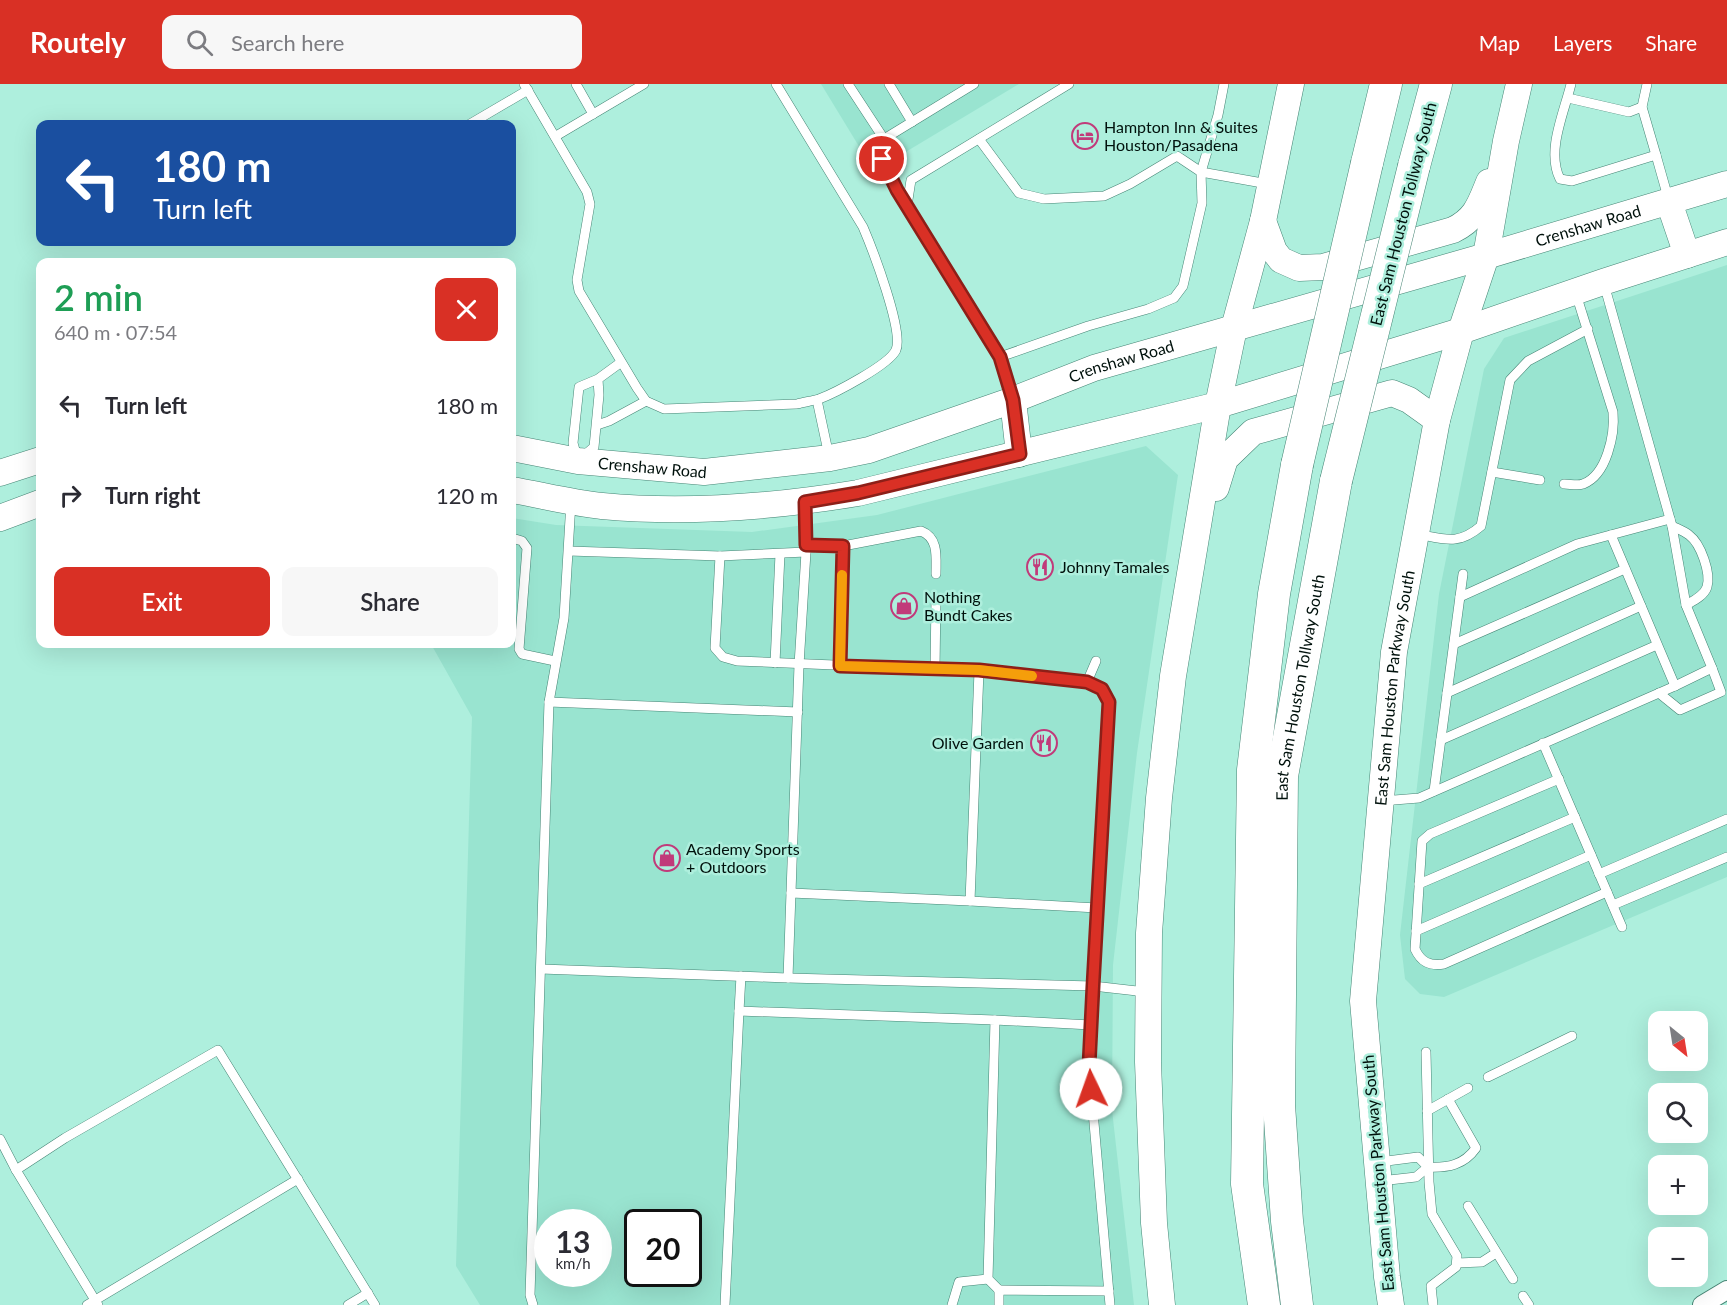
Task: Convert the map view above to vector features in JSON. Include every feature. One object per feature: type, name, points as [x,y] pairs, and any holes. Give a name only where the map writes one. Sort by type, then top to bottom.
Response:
[{"type":"highway","name":"East Sam Houston Tollway South","points":[[1264,1305],[1247,1184],[1253,770],[1274,594],[1297,465],[1386,84]]},
{"type":"highway","name":"East Sam Houston Tollway South","points":[[1297,1305],[1287,1221],[1279,1105],[1281,776],[1336,481],[1436,84]]},
{"type":"highway","points":[[1247,1184],[1258,1305]]},
{"type":"highway","points":[[1287,1221],[1304,1305]]},
{"type":"main road","points":[[1162,1305],[1154,1212],[1148,1062],[1149,933],[1159,798],[1173,676],[1218,405],[1234,328],[1263,221],[1291,84]]},
{"type":"main road","name":"East Sam Houston Parkway South","points":[[1391,1305],[1363,1001],[1394,652],[1437,420],[1461,331],[1486,256],[1506,141],[1519,84]]},
{"type":"main road","points":[[1263,221],[1274,251],[1281,261],[1299,268],[1323,267],[1453,230],[1466,224],[1477,210],[1506,141]]},
{"type":"main road","name":"Crenshaw Road","points":[[516,449],[578,461],[704,472],[830,458],[876,449],[1094,368],[1486,256],[1727,184]]},
{"type":"main road","points":[[1669,202],[1687,255]]},
{"type":"main road","points":[[516,491],[600,506],[658,510],[730,509],[805,502],[858,493],[1218,405],[1461,331],[1727,242]]},
{"type":"main road","points":[[1189,576],[1225,459],[1253,432],[1392,393],[1409,400],[1437,420]]},
{"type":"main road","points":[[1013,400],[1020,454]]},
{"type":"main road","points":[[805,502],[807,485],[830,458]]},
{"type":"main road","points":[[0,473],[36,461]]},
{"type":"main road","points":[[571,501],[578,461]]},
{"type":"main road","points":[[0,518],[36,504]]},
{"type":"street","points":[[1702,1305],[1727,1290]]},
{"type":"lane","points":[[556,136],[644,84]]},
{"type":"lane","points":[[476,120],[526,87],[556,136],[588,192],[590,204],[577,280],[579,291],[620,363],[646,401],[664,409],[796,404],[817,400],[835,392],[890,359],[897,348],[897,332],[873,252],[863,227],[776,84]]},
{"type":"lane","points":[[848,84],[884,140],[882,159],[888,173],[1000,357],[1013,400]]},
{"type":"lane","points":[[889,84],[912,122]]},
{"type":"lane","points":[[884,140],[974,84]]},
{"type":"lane","points":[[907,206],[911,180],[1069,84]]},
{"type":"lane","points":[[1000,357],[1088,326],[1148,309],[1174,298],[1183,286],[1202,203],[1201,172],[1218,115],[1224,84]]},
{"type":"lane","points":[[1571,84],[1555,147],[1555,169],[1560,179],[1572,181],[1656,155]]},
{"type":"lane","points":[[1647,84],[1642,107],[1669,202]]},
{"type":"lane","points":[[578,85],[593,114]]},
{"type":"lane","points":[[1568,98],[1629,112],[1642,107]]},
{"type":"lane","points":[[979,139],[1019,193],[1044,199],[1104,196],[1130,184],[1177,156],[1201,172],[1270,184]]},
{"type":"lane","points":[[1603,282],[1671,522],[1686,605],[1721,692],[1680,710],[1659,693]]},
{"type":"lane","points":[[1564,484],[1582,484],[1596,475],[1606,456],[1614,421],[1575,292]]},
{"type":"lane","points":[[1416,534],[1448,540],[1468,538],[1481,526],[1510,380],[1528,361],[1588,329]]},
{"type":"lane","points":[[597,379],[599,395],[594,447],[578,461],[573,443],[579,387],[597,379],[620,363]]},
{"type":"lane","points":[[817,400],[830,458]]},
{"type":"lane","points":[[597,425],[646,401]]},
{"type":"lane","points":[[1492,472],[1540,480]]},
{"type":"lane","points":[[532,1305],[530,1295],[533,1173],[549,702],[564,618],[571,501]]},
{"type":"lane","points":[[788,978],[799,665],[806,549],[805,502]]},
{"type":"lane","points":[[1460,597],[1577,544],[1671,522],[1690,536],[1701,550],[1706,570],[1707,587],[1701,596],[1686,605]]},
{"type":"lane","points":[[569,551],[720,556],[780,554],[843,546],[921,531],[927,533],[936,547],[936,574]]},
{"type":"lane","points":[[1611,535],[1675,686]]},
{"type":"lane","points":[[516,539],[522,540],[526,548],[519,649],[522,654],[555,661]]},
{"type":"lane","points":[[840,666],[843,546]]},
{"type":"lane","points":[[775,663],[780,554]]},
{"type":"lane","points":[[720,556],[715,648],[723,657],[737,661],[799,665],[979,670],[1087,682],[1102,689],[1109,702],[1089,1066],[1110,1305]]},
{"type":"lane","points":[[1454,644],[1625,569]]},
{"type":"lane","points":[[1434,791],[1463,574]]},
{"type":"lane","points":[[935,669],[936,598]]},
{"type":"lane","points":[[1447,693],[1641,606]]},
{"type":"lane","points":[[1441,740],[1657,645]]},
{"type":"lane","points":[[1087,682],[1096,661]]},
{"type":"lane","points":[[1381,801],[1419,798],[1712,668]]},
{"type":"lane","points":[[970,901],[979,670]]},
{"type":"lane","points":[[549,702],[798,712]]},
{"type":"lane","points":[[1544,743],[1622,927]]},
{"type":"lane","points":[[1559,779],[1430,834],[1422,842],[1415,948],[1419,957],[1427,963],[1443,964],[1607,892]]},
{"type":"lane","points":[[1419,884],[1575,817]]},
{"type":"lane","points":[[1599,874],[1727,819]]},
{"type":"lane","points":[[1416,931],[1591,855]]},
{"type":"lane","points":[[1613,905],[1727,857]]},
{"type":"lane","points":[[791,893],[1097,908]]},
{"type":"lane","points":[[541,969],[1093,986],[1148,992]]},
{"type":"lane","points":[[725,1305],[741,976]]},
{"type":"lane","points":[[739,1011],[1091,1024]]},
{"type":"lane","points":[[995,1020],[988,1279],[999,1290],[1109,1291]]},
{"type":"lane","points":[[1488,1077],[1572,1036]]},
{"type":"lane","points":[[16,1170],[65,1138],[218,1050],[375,1305]]},
{"type":"lane","points":[[1426,1052],[1428,1167],[1432,1214],[1457,1256],[1456,1267],[1431,1286],[1432,1305]]},
{"type":"lane","points":[[1427,1111],[1468,1088]]},
{"type":"lane","points":[[1378,1171],[1418,1157],[1428,1167],[1447,1168],[1469,1158],[1476,1148],[1448,1099]]},
{"type":"lane","points":[[0,1139],[93,1303],[298,1179]]},
{"type":"lane","points":[[1378,1171],[1416,1177],[1428,1167]]},
{"type":"lane","points":[[1468,1206],[1513,1279]]},
{"type":"lane","points":[[1457,1263],[1482,1262],[1496,1252]]},
{"type":"lane","points":[[952,1305],[958,1282],[988,1279]]},
{"type":"lane","points":[[999,1290],[999,1305]]},
{"type":"lane","points":[[348,1305],[368,1293]]},
{"type":"lane","points":[[1523,1296],[1529,1305]]},
{"type":"shaded area","points":[[821,84],[1019,84],[874,171]]},
{"type":"shaded area","points":[[1727,265],[1727,877],[1444,997],[1420,994],[1405,979],[1400,935],[1439,594],[1484,369],[1504,338]]},
{"type":"shaded area","points":[[1146,446],[1178,475],[1137,753],[1113,965],[1112,1110],[1134,1305],[480,1305],[456,1266],[472,717],[433,648],[516,648],[516,519],[556,525],[752,532],[877,515]]},
{"type":"slow traffic","points":[[842,575],[840,666],[979,670],[1032,676]]},
{"type":"place","name":"Hampton Inn & Suites Houston/Pasadena","points":[[1085,136]]},
{"type":"place","name":"Johnny Tamales","points":[[1040,567]]},
{"type":"place","name":"Nothing Bundt Cakes","points":[[904,606]]},
{"type":"place","name":"Olive Garden","points":[[1044,743]]},
{"type":"place","name":"Academy Sports + Outdoors","points":[[667,858]]},
{"type":"route","points":[[882,159],[897,190],[1000,357],[1013,400],[1020,454],[858,493],[805,502],[806,545],[843,546],[840,666],[979,670],[1087,682],[1102,689],[1109,702],[1089,1066],[1091,1089]]}]
